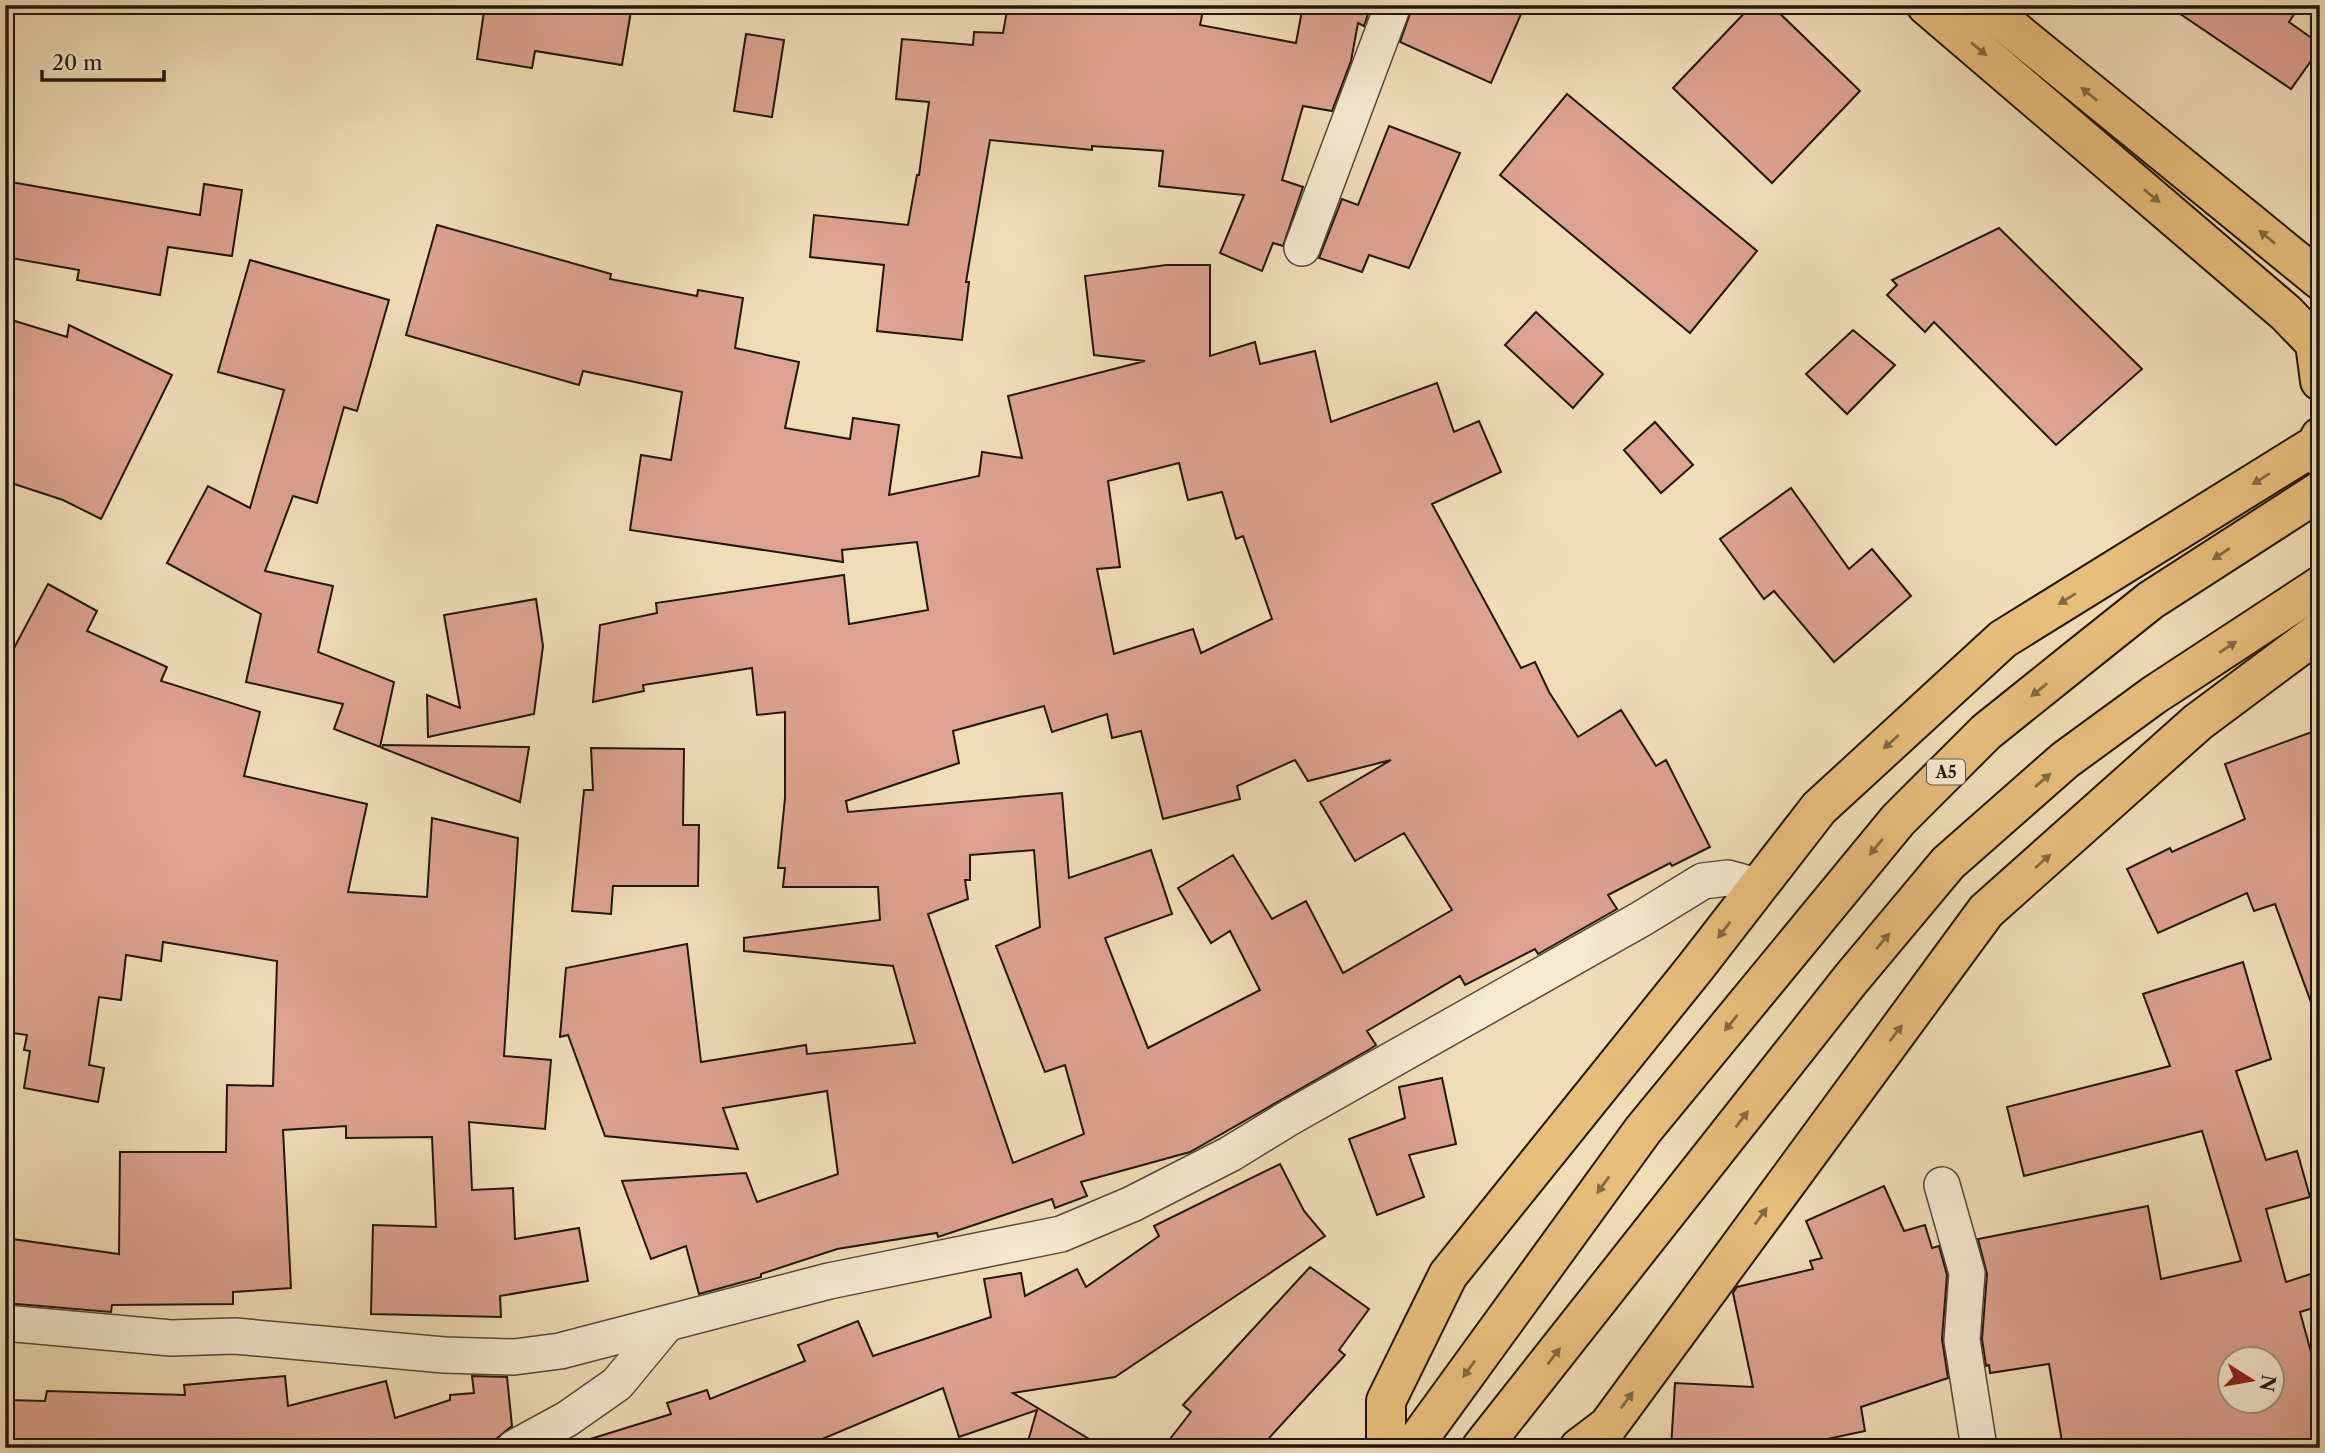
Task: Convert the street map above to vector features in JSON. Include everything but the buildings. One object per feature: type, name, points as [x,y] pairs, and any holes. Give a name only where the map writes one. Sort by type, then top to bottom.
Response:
[{"type":"main road","points":[[1926,5],[2286,313],[2315,343],[2320,381]]},
{"type":"main road","points":[[1983,5],[2320,279]]},
{"type":"main road","points":[[1386,1448],[1386,1401],[1448,1275],[1687,978],[1819,808],[2003,639],[2319,446]]},
{"type":"main road","name":"A5","points":[[1412,1448],[1643,1130],[1898,820],[1986,732],[2151,600],[2320,491]]},
{"type":"main road","points":[[1481,1448],[1851,979],[1948,863],[2065,760],[2154,695],[2320,586]]},
{"type":"main road","points":[[1579,1448],[1608,1426],[1986,911],[2198,722],[2320,631]]},
{"type":"street","points":[[1302,248],[1393,5]]},
{"type":"street","points":[[5,1323],[171,1338],[235,1336],[444,1355],[514,1357],[560,1351],[665,1326],[829,1281],[1061,1234],[1132,1204],[1230,1154],[1298,1112],[1641,919],[1703,881],[1728,878],[1757,886]]},
{"type":"street","points":[[1942,1185],[1967,1273],[1962,1340],[1979,1448]]},
{"type":"street","points":[[514,1448],[567,1419],[617,1384],[665,1326]]}]
